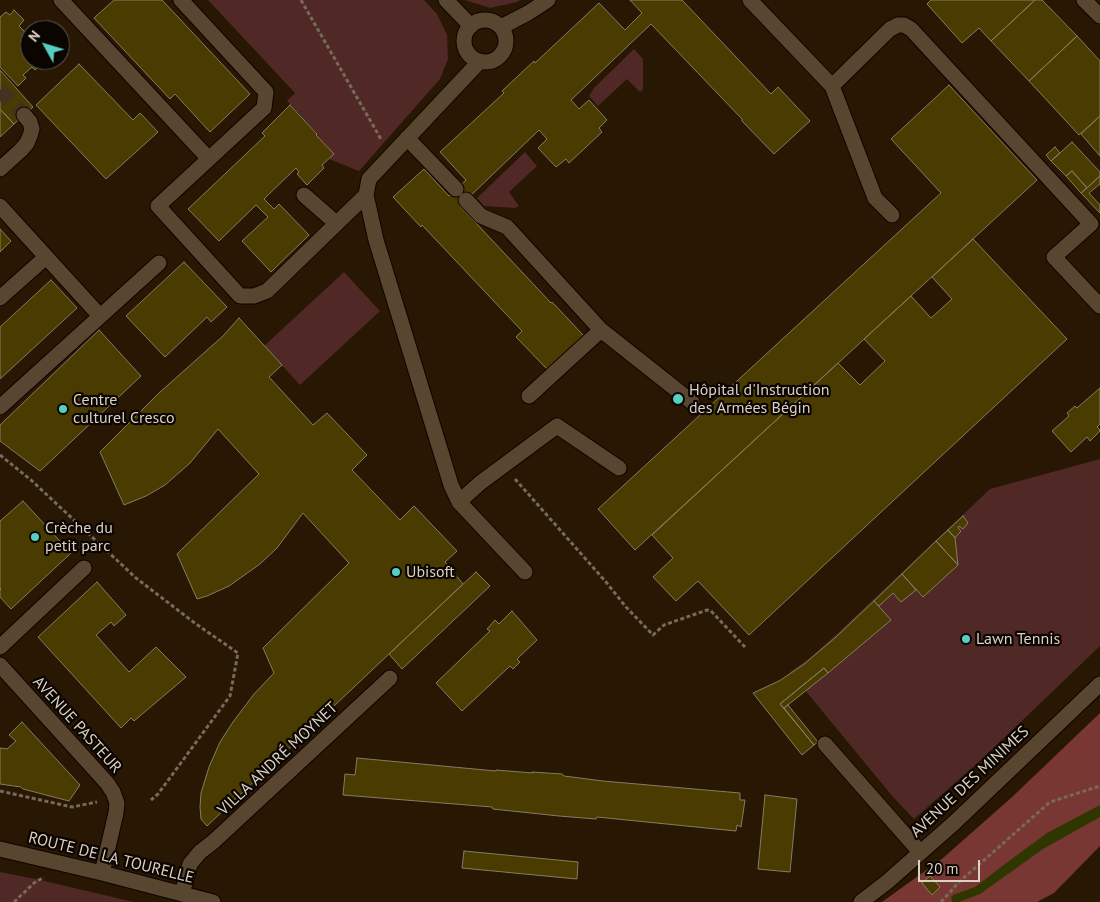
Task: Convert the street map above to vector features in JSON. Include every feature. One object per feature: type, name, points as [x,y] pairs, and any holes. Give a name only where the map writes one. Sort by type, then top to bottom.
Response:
[{"type":"street","points":[[61,0],[209,159]]},
{"type":"street","points":[[181,0],[266,92],[264,108],[158,206],[240,296],[254,296],[267,291],[366,195]]},
{"type":"street","points":[[446,0],[471,26]]},
{"type":"street","points":[[501,27],[548,0]]},
{"type":"street","points":[[750,0],[832,86],[875,198],[892,215]]},
{"type":"street","points":[[1084,0],[1100,16]]},
{"type":"street","points":[[478,21],[494,22],[501,27],[505,35],[505,44],[503,52],[497,58],[489,61],[480,61],[472,57],[466,50],[464,42],[466,33],[478,21]]},
{"type":"street","points":[[832,86],[890,29],[898,25],[912,29],[1091,224],[1054,257],[1100,306]]},
{"type":"street","points":[[480,61],[369,178],[366,195],[376,240],[451,485],[459,502],[525,572]]},
{"type":"street","points":[[0,169],[27,143],[32,129],[30,122],[24,115]]},
{"type":"street","points":[[408,138],[481,216],[507,226],[601,330],[692,402]]},
{"type":"street","points":[[304,195],[336,223]]},
{"type":"street","points":[[0,206],[100,316]]},
{"type":"street","points":[[0,298],[46,256]]},
{"type":"street","points":[[0,407],[159,262]]},
{"type":"street","points":[[529,396],[601,330]]},
{"type":"street","points":[[459,502],[480,483],[557,426],[620,468]]},
{"type":"street","points":[[0,647],[84,568]]},
{"type":"street","name":"AVENUE PASTEUR","points":[[1,669],[113,792],[117,803],[116,814],[102,873]]},
{"type":"street","name":"VILLA ANDRÉ MOYNET","points":[[182,894],[190,864],[200,852],[390,678]]},
{"type":"street","name":"AVENUE DES MINIMES","points":[[861,902],[888,882],[954,823],[1100,684]]},
{"type":"street","points":[[825,744],[920,852]]},
{"type":"street","name":"ROUTE DE LA TOURELLE","points":[[0,848],[213,902]]},
{"type":"path","points":[[301,0],[383,143]]},
{"type":"path","points":[[0,455],[31,480],[136,578],[238,654],[230,696],[158,794],[151,800]]},
{"type":"path","points":[[510,474],[600,574],[626,608],[653,635],[664,624],[706,610],[711,611],[745,647]]},
{"type":"path","points":[[940,902],[958,883],[1050,802],[1100,786]]},
{"type":"path","points":[[0,791],[72,807],[100,802]]},
{"type":"path","points":[[14,902],[34,883],[47,876]]},
{"type":"shaded area","points":[[208,0],[424,0],[437,14],[447,35],[448,59],[440,79],[359,171],[329,159],[334,154],[287,101],[295,93]]},
{"type":"shaded area","points":[[465,0],[520,0],[490,8]]},
{"type":"shaded area","points":[[634,49],[643,59],[643,89],[640,92],[627,79],[598,106],[589,96],[594,88]]},
{"type":"shaded area","points":[[525,152],[537,166],[509,192],[519,206],[515,208],[484,206],[477,198]]},
{"type":"shaded area","points":[[344,272],[380,311],[300,385],[264,346]]},
{"type":"shaded area","name":"Lawn Tennis","points":[[1100,459],[1100,646],[980,761],[914,819],[893,797],[790,672],[810,658],[840,631],[990,489]]},
{"type":"shaded area","points":[[1100,713],[1100,846],[1054,893],[1037,902],[882,902],[943,858],[1011,798]]},
{"type":"shaded area","points":[[1100,805],[1100,817],[1043,849],[980,894],[959,902],[952,902],[951,897],[953,895],[975,887],[1047,833]]},
{"type":"shaded area","points":[[0,872],[36,879],[134,902],[0,902]]},
{"type":"building","points":[[114,0],[162,0],[250,94],[210,132],[175,94],[170,99],[94,18]]},
{"type":"building","points":[[630,0],[682,0],[771,94],[778,87],[810,121],[774,154],[651,24],[571,100],[579,109],[589,100],[607,120],[599,128],[602,132],[569,163],[566,159],[556,167],[538,148],[547,139],[539,130],[460,206],[584,336],[548,370],[516,337],[522,331],[393,197],[424,169],[449,196],[466,180],[440,152],[504,93],[502,91],[534,61],[535,63],[599,3],[625,30],[642,13]]},
{"type":"building","points":[[931,0],[1035,0],[991,41],[979,28],[962,43],[927,4]]},
{"type":"building","points":[[1035,0],[1042,0],[1077,36],[1029,81],[991,41]]},
{"type":"building","points":[[14,10],[24,20],[20,20],[19,26],[20,70],[29,70],[23,75],[26,78],[18,86],[0,67],[0,17],[6,12],[10,15]]},
{"type":"building","points":[[1077,36],[1100,61],[1100,116],[1079,135],[1029,81]]},
{"type":"building","points":[[79,64],[133,120],[140,113],[158,132],[106,179],[36,105]]},
{"type":"building","points":[[0,70],[33,107],[14,124],[0,109]]},
{"type":"building","points":[[949,85],[1037,180],[635,550],[598,509],[941,193],[891,139]]},
{"type":"building","points":[[290,105],[334,154],[322,165],[324,168],[307,185],[297,174],[299,172],[296,168],[264,199],[274,209],[279,204],[309,235],[271,272],[242,241],[268,217],[256,205],[219,241],[188,209],[265,136],[262,133]]},
{"type":"building","points":[[0,109],[14,124],[0,137]]},
{"type":"building","points":[[1100,116],[1100,156],[1081,134]]},
{"type":"building","points":[[1072,142],[1100,172],[1100,176],[1087,188],[1072,171],[1066,176],[1051,161]]},
{"type":"building","points":[[1055,147],[1060,153],[1051,161],[1046,155]]},
{"type":"building","points":[[1072,171],[1087,188],[1081,193],[1066,176]]},
{"type":"building","points":[[1100,176],[1100,184],[1089,193],[1100,205],[1100,213],[1081,193]]},
{"type":"building","points":[[0,229],[11,241],[0,252]]},
{"type":"building","points":[[973,239],[1067,339],[749,635],[698,581],[676,601],[653,577],[673,558],[652,535],[838,363],[860,385],[885,361],[864,339],[911,296],[931,318],[952,299],[932,277]]},
{"type":"building","points":[[184,262],[227,307],[211,322],[207,317],[165,357],[126,316]]},
{"type":"building","points":[[51,280],[77,308],[0,379],[0,327]]},
{"type":"building","name":"Ubisoft","points":[[239,318],[282,365],[269,377],[313,425],[327,413],[367,455],[352,470],[400,520],[414,506],[457,551],[445,562],[463,584],[207,826],[201,819],[200,807],[201,793],[209,767],[220,742],[233,722],[254,694],[274,673],[263,648],[349,563],[303,513],[277,548],[260,564],[229,586],[197,599],[177,554],[259,474],[218,429],[190,463],[165,485],[146,496],[124,505],[100,452],[159,393],[223,336]]},
{"type":"building","name":"Centre culturel Cresco","points":[[99,330],[141,376],[40,471],[0,441],[0,425]]},
{"type":"building","points":[[1100,388],[1100,424],[1097,427],[1100,431],[1090,441],[1087,437],[1071,452],[1052,431],[1069,416],[1067,413],[1075,406],[1077,408]]},
{"type":"building","points":[[23,501],[71,553],[11,609],[0,597],[0,521]]},
{"type":"building","points":[[963,516],[968,523],[963,529],[959,526],[958,528],[961,531],[955,538],[948,530]]},
{"type":"building","points":[[948,530],[955,538],[958,565],[936,541]]},
{"type":"building","points":[[936,541],[958,565],[923,597],[902,574]]},
{"type":"building","points":[[476,572],[490,586],[402,669],[389,654]]},
{"type":"building","points":[[902,574],[916,590],[901,602],[893,593],[879,606],[874,601]]},
{"type":"building","points":[[97,582],[126,615],[114,626],[111,622],[96,635],[129,672],[156,647],[186,677],[134,721],[131,718],[121,728],[38,637]]},
{"type":"building","points":[[874,601],[891,620],[828,673],[824,668],[780,704],[814,745],[802,755],[753,693],[779,681],[803,665]]},
{"type":"building","points":[[512,611],[537,640],[517,659],[520,662],[513,669],[510,666],[462,711],[436,683],[490,631],[487,629],[495,620],[499,624]]},
{"type":"building","points":[[824,668],[828,673],[784,708],[780,704]]},
{"type":"building","points":[[788,705],[818,742],[814,745],[784,708]]},
{"type":"building","points":[[22,722],[80,785],[69,801],[21,787],[0,784],[0,748],[7,749],[16,741],[9,735]]},
{"type":"building","points":[[357,758],[496,771],[562,774],[564,776],[603,781],[740,793],[740,800],[745,800],[741,827],[737,825],[736,831],[597,817],[596,819],[559,816],[493,809],[492,807],[343,795],[345,774],[355,775]]},
{"type":"building","points":[[765,795],[797,799],[790,872],[758,869]]},
{"type":"building","points":[[464,851],[578,862],[577,879],[462,868]]},
{"type":"building","points":[[930,876],[940,887],[932,895],[922,883]]},
{"type":"tunnel","points":[[0,90],[24,115]]},
{"type":"place","name":"Hôpital d'Instruction des Armées Bégin","points":[[678,399]]},
{"type":"place","name":"Centre culturel Cresco","points":[[63,409]]},
{"type":"place","name":"Crèche du petit parc","points":[[35,537]]},
{"type":"place","name":"Ubisoft","points":[[396,572]]},
{"type":"place","name":"Lawn Tennis","points":[[966,639]]}]
